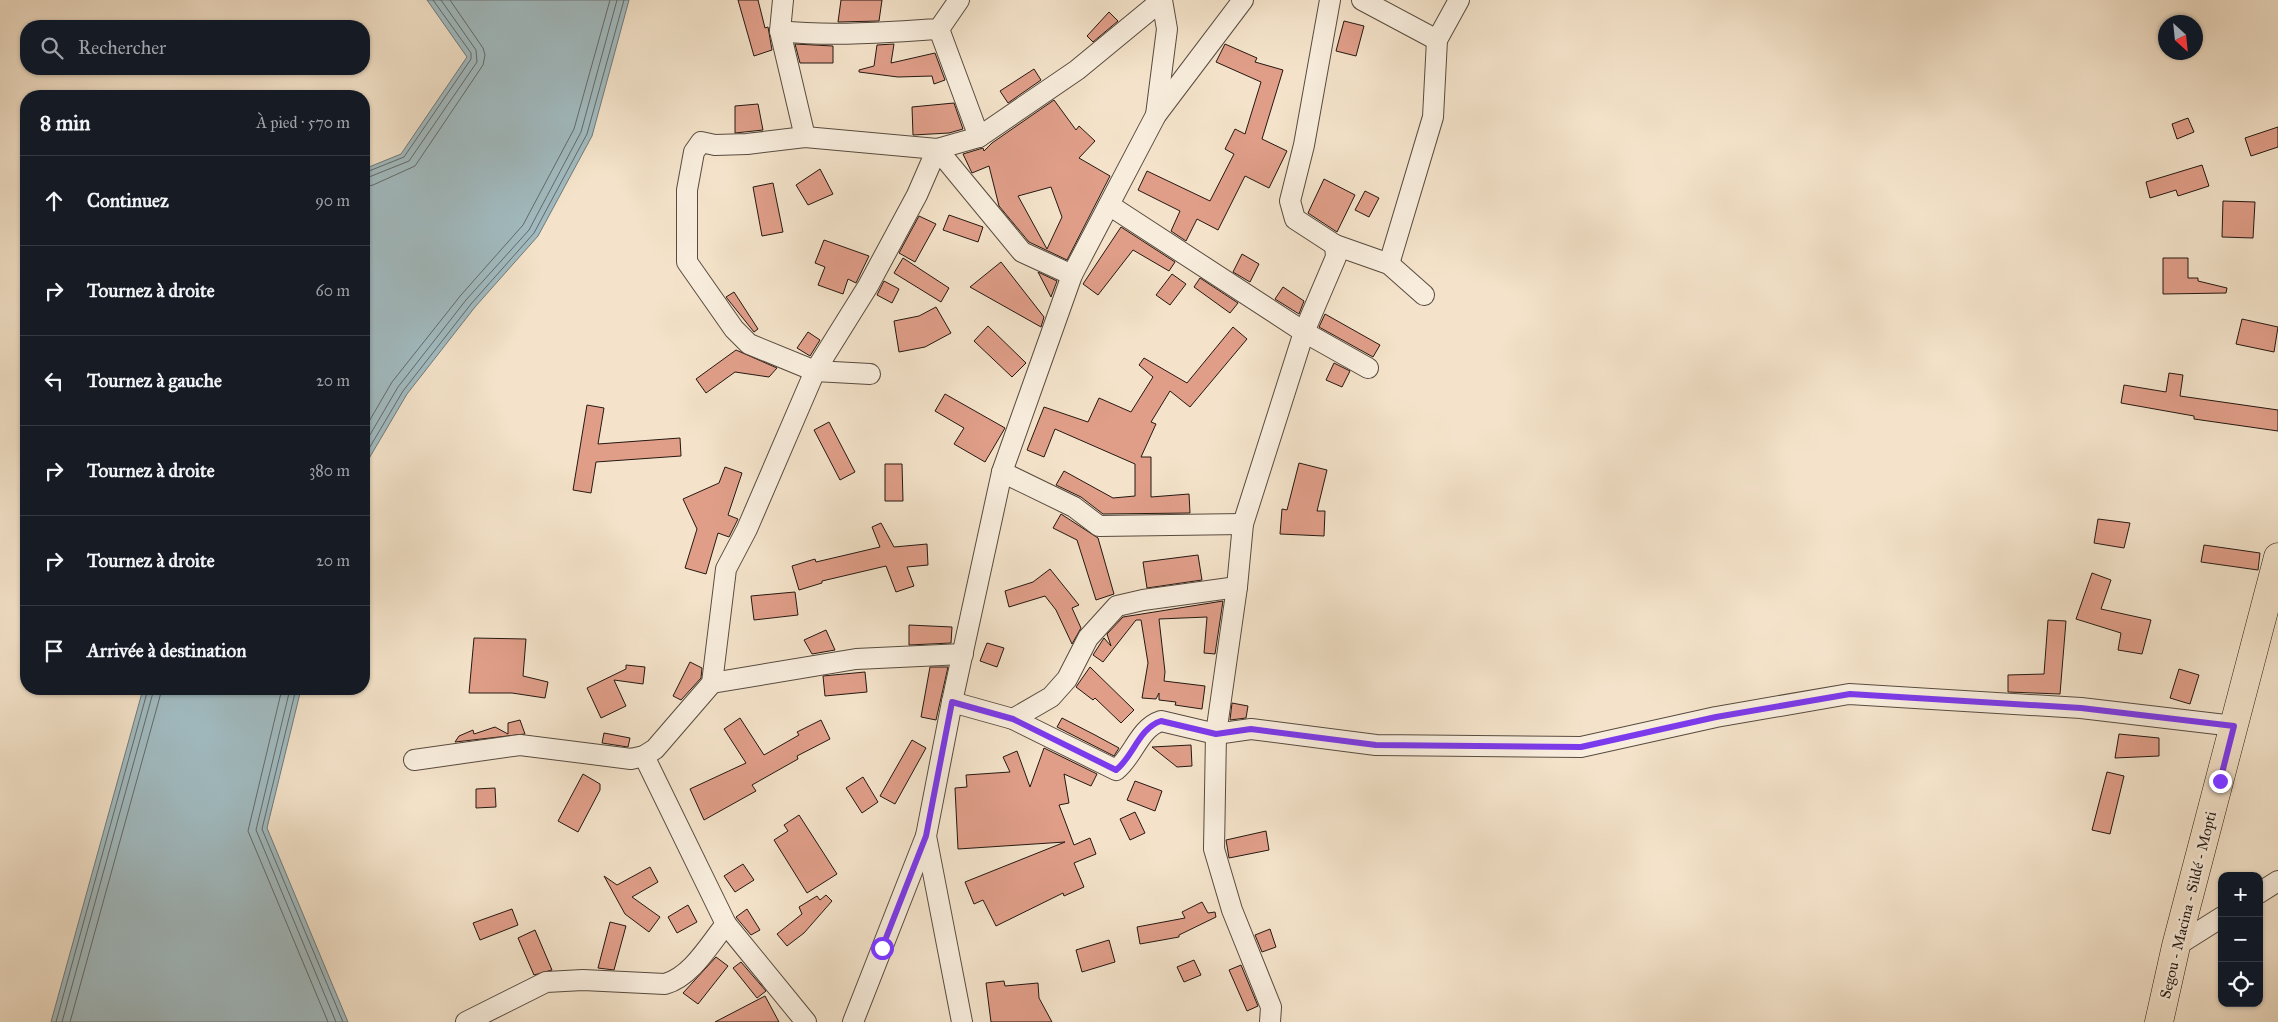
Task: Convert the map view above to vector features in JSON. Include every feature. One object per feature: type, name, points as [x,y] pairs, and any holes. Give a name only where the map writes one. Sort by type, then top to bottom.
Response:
[{"type":"main road","name":"Segou - Macina - Sildé - Mopti","points":[[2159,1022],[2176,946],[2278,557]]},
{"type":"street","points":[[783,0],[780,31],[805,138]]},
{"type":"street","points":[[939,29],[959,0]]},
{"type":"street","points":[[1156,115],[1166,29],[1162,0]]},
{"type":"street","points":[[870,374],[815,371],[749,344],[734,329],[687,262],[687,190],[694,152],[701,142],[715,145],[747,144],[805,138],[937,149],[979,137],[1077,70],[1162,0]]},
{"type":"street","points":[[853,1022],[926,836],[962,654],[1002,472],[1072,275],[1156,115],[1243,0]]},
{"type":"street","points":[[1330,0],[1304,145],[1290,201],[1295,219],[1335,245],[1389,264],[1424,295]]},
{"type":"street","points":[[1362,0],[1437,40]]},
{"type":"street","points":[[1389,264],[1433,117],[1437,40],[1459,0]]},
{"type":"street","points":[[780,31],[846,34],[939,29]]},
{"type":"street","points":[[939,29],[979,137]]},
{"type":"street","points":[[937,149],[1022,252],[1072,275]]},
{"type":"street","points":[[414,760],[520,745],[632,759],[644,756],[655,749],[712,683],[726,569],[747,529],[815,371],[868,286],[917,195],[937,149]]},
{"type":"street","points":[[1109,205],[1304,332],[1368,368]]},
{"type":"street","points":[[1270,1022],[1272,1007],[1232,910],[1214,849],[1216,734],[1237,587],[1243,524],[1304,332],[1336,257],[1335,245]]},
{"type":"street","points":[[1002,472],[1074,507],[1099,526],[1243,524]]},
{"type":"street","points":[[1013,719],[1051,696],[1067,679],[1088,638],[1117,606],[1143,600],[1237,587]]},
{"type":"street","points":[[712,683],[856,659],[962,654]]},
{"type":"street","points":[[952,702],[1013,719],[1116,770],[1126,762],[1152,724],[1161,721],[1216,734],[1251,729],[1376,745],[1581,747],[1716,717],[1850,694],[2081,708],[2234,726]]},
{"type":"street","points":[[644,756],[726,924],[806,1022]]},
{"type":"street","points":[[926,836],[962,1022]]},
{"type":"street","points":[[2263,890],[2278,881]]},
{"type":"street","points":[[2176,946],[2218,920]]},
{"type":"street","points":[[466,1022],[546,982],[583,980],[665,984],[676,980],[687,972],[726,924]]},
{"type":"water","points":[[427,0],[629,0],[592,136],[538,236],[475,307],[407,394],[370,457],[370,167],[401,154],[467,57]]},
{"type":"water","points":[[141,695],[300,695],[267,828],[348,1022],[51,1022]]},
{"type":"building","points":[[738,0],[758,0],[765,28],[768,27],[772,50],[754,56]]},
{"type":"building","points":[[841,0],[882,0],[879,21],[838,22]]},
{"type":"building","points":[[1109,12],[1118,21],[1093,42],[1087,36]]},
{"type":"building","points":[[1344,21],[1364,26],[1356,56],[1336,51]]},
{"type":"building","points":[[795,44],[833,46],[833,63],[800,63]]},
{"type":"building","points":[[894,44],[891,63],[935,53],[945,80],[934,84],[932,76],[898,77],[859,72],[859,70],[874,66],[877,45]]},
{"type":"building","points":[[1225,44],[1257,58],[1255,62],[1283,70],[1262,139],[1287,151],[1269,188],[1245,176],[1218,230],[1197,219],[1186,241],[1171,231],[1180,211],[1138,190],[1147,171],[1210,201],[1234,154],[1225,149],[1235,129],[1245,134],[1261,82],[1216,62]]},
{"type":"building","points":[[1034,69],[1041,80],[1008,103],[1000,91]]},
{"type":"building","points":[[1054,100],[1076,130],[1079,126],[1095,141],[1079,158],[1110,176],[1067,260],[1029,242],[999,206],[989,166],[972,173],[963,154],[983,148],[984,151],[992,143]],"holes":[[[1051,187],[1062,217],[1047,249],[1018,196]]]},
{"type":"building","points":[[954,103],[963,129],[949,133],[913,135],[912,107]]},
{"type":"building","points":[[758,104],[763,130],[735,133],[735,106]]},
{"type":"building","points":[[2188,118],[2194,132],[2177,139],[2172,124]]},
{"type":"building","points":[[2278,127],[2278,147],[2251,156],[2245,138]]},
{"type":"building","points":[[2202,165],[2209,186],[2178,196],[2176,190],[2150,198],[2146,182]]},
{"type":"building","points":[[820,169],[833,194],[808,205],[796,185]]},
{"type":"building","points":[[1324,179],[1355,195],[1337,232],[1308,213]]},
{"type":"building","points":[[773,183],[783,232],[762,236],[753,187]]},
{"type":"building","points":[[1365,191],[1379,198],[1369,217],[1355,210]]},
{"type":"building","points":[[2223,201],[2255,202],[2253,238],[2222,237]]},
{"type":"building","points":[[949,215],[983,227],[978,242],[943,230]]},
{"type":"building","points":[[919,216],[936,224],[915,262],[899,253]]},
{"type":"building","points":[[1121,227],[1175,262],[1169,271],[1133,250],[1098,295],[1083,284]]},
{"type":"building","points":[[824,240],[869,256],[856,283],[848,279],[843,294],[818,285],[825,267],[815,263]]},
{"type":"building","points":[[1242,254],[1259,264],[1250,282],[1233,272]]},
{"type":"building","points":[[903,258],[949,288],[941,302],[894,273]]},
{"type":"building","points":[[2163,258],[2188,258],[2188,278],[2198,278],[2198,281],[2227,288],[2226,293],[2163,294]]},
{"type":"building","points":[[1001,262],[1044,317],[1041,327],[970,287]]},
{"type":"building","points":[[1038,272],[1057,281],[1051,297]]},
{"type":"building","points":[[1172,274],[1186,284],[1170,305],[1156,295]]},
{"type":"building","points":[[1200,278],[1238,303],[1230,313],[1194,287]]},
{"type":"building","points":[[884,281],[899,289],[892,303],[877,295]]},
{"type":"building","points":[[1283,287],[1304,301],[1299,314],[1275,299]]},
{"type":"building","points":[[734,292],[758,329],[754,332],[726,297]]},
{"type":"building","points":[[936,307],[951,333],[925,347],[899,352],[894,321],[919,316]]},
{"type":"building","points":[[1325,314],[1380,345],[1373,357],[1319,327]]},
{"type":"building","points":[[2242,319],[2278,327],[2274,352],[2236,344]]},
{"type":"building","points":[[988,326],[1026,363],[1012,377],[974,341]]},
{"type":"building","points":[[1233,327],[1247,339],[1190,407],[1170,391],[1151,422],[1156,424],[1141,457],[1151,457],[1151,497],[1189,494],[1190,513],[1103,514],[1081,497],[1056,485],[1064,471],[1113,498],[1135,496],[1135,464],[1055,429],[1044,457],[1027,450],[1044,407],[1088,422],[1099,398],[1131,412],[1153,377],[1139,365],[1144,358],[1187,383]]},
{"type":"building","points":[[808,332],[820,340],[810,356],[797,348]]},
{"type":"building","points":[[736,350],[777,368],[769,377],[735,372],[706,393],[696,379]]},
{"type":"building","points":[[1334,363],[1350,371],[1342,387],[1326,380]]},
{"type":"building","points":[[2169,373],[2183,375],[2180,396],[2278,410],[2278,431],[2194,419],[2194,416],[2121,403],[2124,385],[2166,392]]},
{"type":"building","points":[[945,394],[1005,428],[985,462],[954,444],[964,428],[935,411]]},
{"type":"building","points":[[587,405],[604,408],[598,444],[680,438],[681,456],[596,462],[591,493],[573,490]]},
{"type":"building","points":[[829,422],[855,472],[840,480],[814,430]]},
{"type":"building","points":[[1299,463],[1327,470],[1317,511],[1325,511],[1324,536],[1280,534],[1282,509],[1287,510]]},
{"type":"building","points":[[885,464],[902,464],[903,501],[885,501]]},
{"type":"building","points":[[725,467],[742,473],[728,515],[738,519],[729,537],[718,533],[706,574],[685,568],[697,529],[683,499],[719,483]]},
{"type":"building","points":[[1061,514],[1098,538],[1114,594],[1096,600],[1077,540],[1053,528]]},
{"type":"building","points":[[2098,519],[2130,523],[2124,548],[2094,543]]},
{"type":"building","points":[[881,523],[894,547],[927,544],[928,565],[907,567],[914,586],[896,592],[886,566],[822,581],[822,583],[799,590],[792,566],[815,559],[816,562],[880,547],[872,527]]},
{"type":"building","points":[[2204,545],[2260,553],[2258,570],[2201,562]]},
{"type":"building","points":[[1198,555],[1202,580],[1147,588],[1143,562]]},
{"type":"building","points":[[1050,569],[1079,605],[1072,608],[1081,628],[1072,644],[1056,610],[1045,596],[1009,607],[1005,591],[1033,582]]},
{"type":"building","points":[[2092,573],[2111,580],[2101,609],[2151,620],[2142,654],[2118,650],[2121,633],[2076,619]]},
{"type":"building","points":[[795,592],[798,615],[754,620],[751,596]]},
{"type":"building","points":[[1223,601],[1215,654],[1204,653],[1207,617],[1159,619],[1165,672],[1164,681],[1205,686],[1202,709],[1175,705],[1176,702],[1159,700],[1159,693],[1156,699],[1142,698],[1148,663],[1141,620],[1136,620],[1103,662],[1093,655],[1104,638],[1111,646],[1107,634],[1123,617]]},
{"type":"building","points":[[2048,620],[2066,621],[2060,694],[2008,692],[2008,675],[2044,674]]},
{"type":"building","points":[[909,625],[952,627],[951,643],[909,645]]},
{"type":"building","points":[[826,630],[835,650],[812,654],[804,640]]},
{"type":"building","points":[[474,638],[526,639],[523,676],[548,682],[545,698],[512,693],[469,693]]},
{"type":"building","points":[[987,643],[1004,648],[997,667],[980,661]]},
{"type":"building","points":[[690,662],[702,668],[701,678],[681,700],[673,696]]},
{"type":"building","points":[[626,665],[645,667],[643,684],[614,680],[626,706],[601,718],[587,688],[626,669]]},
{"type":"building","points":[[930,667],[948,667],[936,720],[921,717]]},
{"type":"building","points":[[1090,667],[1134,710],[1121,723],[1095,698],[1093,700],[1076,687]]},
{"type":"building","points":[[2179,669],[2199,675],[2190,704],[2170,698]]},
{"type":"building","points":[[865,672],[867,692],[825,696],[823,676]]},
{"type":"building","points":[[1232,703],[1248,706],[1246,718],[1230,720]]},
{"type":"building","points":[[740,718],[764,755],[799,735],[797,732],[821,720],[830,739],[797,756],[798,759],[752,785],[756,791],[704,820],[690,789],[746,763],[724,729]]},
{"type":"building","points":[[1062,718],[1119,748],[1114,756],[1057,727]]},
{"type":"building","points":[[520,720],[525,734],[455,742],[459,736],[473,730],[474,734],[495,727],[508,734],[508,723]]},
{"type":"building","points":[[604,733],[630,738],[628,747],[602,743]]},
{"type":"building","points":[[2119,734],[2159,738],[2159,756],[2115,758]]},
{"type":"building","points":[[912,740],[926,748],[895,804],[880,796]]},
{"type":"building","points":[[1191,745],[1192,766],[1177,767],[1152,747]]},
{"type":"building","points":[[1044,748],[1097,774],[1091,786],[1064,774],[1069,803],[1059,805],[1074,845],[1090,838],[1096,854],[1074,863],[1084,887],[1064,896],[1063,893],[996,926],[983,900],[974,904],[965,882],[1065,842],[958,849],[955,788],[967,787],[966,775],[1010,772],[1003,757],[1017,751],[1030,787]]},
{"type":"building","points":[[2107,772],[2124,776],[2110,834],[2092,830]]},
{"type":"building","points":[[583,774],[600,784],[600,790],[578,832],[558,821]]},
{"type":"building","points":[[863,777],[878,802],[862,813],[846,788]]},
{"type":"building","points":[[1135,781],[1162,791],[1155,811],[1127,800]]},
{"type":"building","points":[[495,788],[496,807],[476,808],[476,789]]},
{"type":"building","points":[[1135,812],[1145,833],[1130,840],[1120,819]]},
{"type":"building","points":[[799,815],[837,874],[807,893],[774,840],[788,831],[784,825]]},
{"type":"building","points":[[1266,831],[1269,850],[1229,858],[1226,840]]},
{"type":"building","points":[[743,864],[754,880],[735,892],[724,876]]},
{"type":"building","points":[[650,867],[658,882],[632,897],[660,917],[649,932],[625,914],[604,876],[617,885]]},
{"type":"building","points":[[826,895],[832,901],[804,933],[787,946],[777,934],[802,914],[799,907],[817,896],[820,900]]},
{"type":"building","points":[[1202,902],[1208,913],[1215,912],[1216,917],[1179,935],[1179,937],[1140,944],[1137,927],[1185,918],[1182,912]]},
{"type":"building","points":[[688,905],[697,922],[677,933],[668,917]]},
{"type":"building","points":[[512,909],[518,925],[480,940],[473,923]]},
{"type":"building","points":[[747,909],[760,930],[751,935],[736,917]]},
{"type":"building","points":[[610,922],[626,926],[614,970],[598,968]]},
{"type":"building","points":[[1270,929],[1276,947],[1262,952],[1255,935]]},
{"type":"building","points":[[535,930],[552,970],[534,975],[518,938]]},
{"type":"building","points":[[1109,940],[1115,962],[1082,972],[1076,950]]},
{"type":"building","points":[[716,957],[728,966],[698,1004],[683,993]]},
{"type":"building","points":[[1194,960],[1201,975],[1184,982],[1177,967]]},
{"type":"building","points":[[741,962],[766,991],[757,998],[733,968]]},
{"type":"building","points":[[1241,965],[1258,1006],[1247,1011],[1229,970]]},
{"type":"building","points":[[1004,981],[1005,986],[1038,983],[1039,998],[1052,1022],[991,1022],[986,983]]},
{"type":"building","points":[[765,996],[779,1022],[715,1022]]},
{"type":"route","points":[[882,948],[926,836],[952,702],[1013,719],[1116,770],[1126,762],[1147,729],[1152,724],[1161,721],[1216,734],[1251,729],[1376,745],[1581,747],[1716,717],[1850,694],[2062,706],[2234,726],[2220,781]]}]
